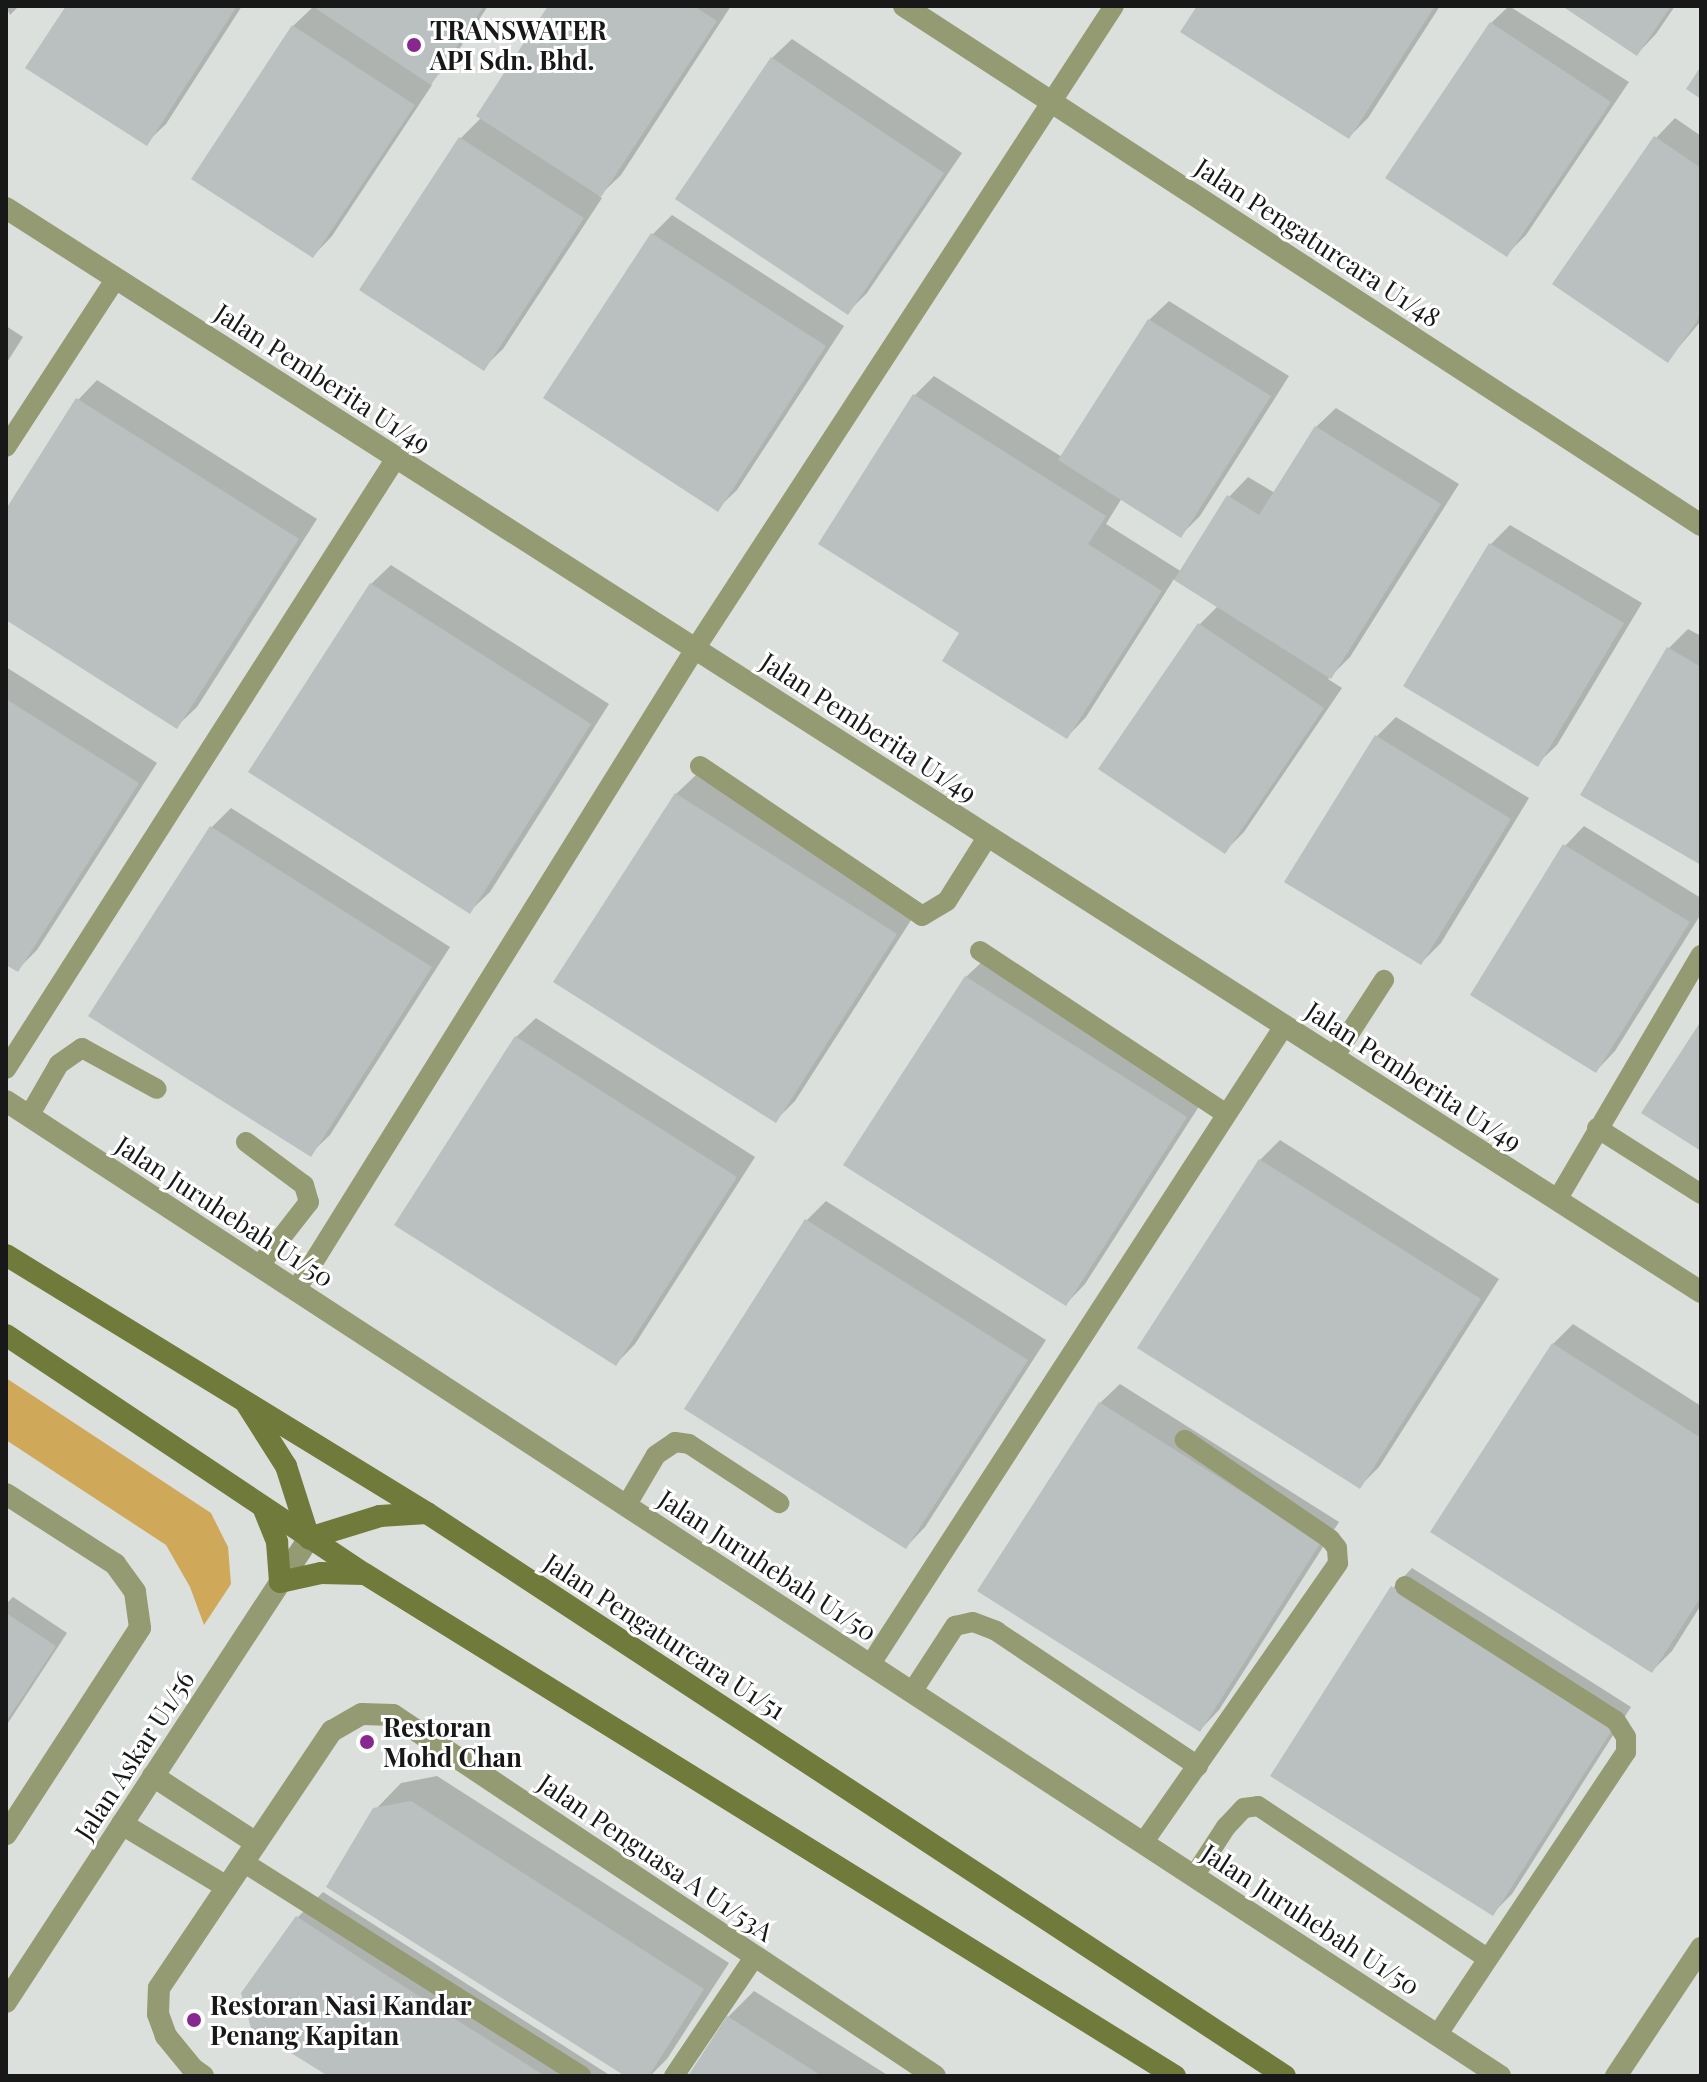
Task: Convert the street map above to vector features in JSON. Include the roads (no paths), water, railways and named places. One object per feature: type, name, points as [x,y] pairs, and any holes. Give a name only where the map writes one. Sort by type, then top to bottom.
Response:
[{"type":"main road","name":"Jalan Pengaturcara U1/51","points":[[6,1255],[427,1513],[1285,2076]]},
{"type":"main road","points":[[6,1335],[365,1574],[1175,2076]]},
{"type":"main road","points":[[243,1398],[286,1466],[309,1538]]},
{"type":"main road","points":[[263,1507],[277,1542],[280,1582],[321,1573],[365,1574]]},
{"type":"main road","points":[[309,1538],[380,1516],[427,1513]]},
{"type":"street","name":"Jalan Pengaturcara U1/48","points":[[904,6],[1701,525]]},
{"type":"street","name":"Jalan Pemberita U1/49","points":[[6,208],[1701,1292]]},
{"type":"street","name":"Jalan Juruhebah U1/50","points":[[6,1101],[1500,2076]]},
{"type":"street","points":[[6,1494],[115,1564],[135,1592],[140,1628],[6,1834]]},
{"type":"street","name":"Jalan Askar U1/56","points":[[6,2002],[309,1538]]},
{"type":"street","name":"Jalan Penguasa A U1/53A","points":[[203,2076],[193,2069],[166,2036],[158,2014],[159,1988],[332,1731],[362,1714],[393,1715],[935,2076]]},
{"type":"street","points":[[153,1776],[250,1852]]},
{"type":"street","points":[[122,1824],[227,1887]]},
{"type":"street","points":[[1616,2076],[1701,1948]]},
{"type":"lane","points":[[296,1290],[695,649],[1114,6]]},
{"type":"lane","points":[[6,447],[116,278]]},
{"type":"lane","points":[[6,1069],[396,458]]},
{"type":"lane","points":[[700,766],[922,916],[947,901],[988,836]]},
{"type":"lane","points":[[980,951],[1226,1114]]},
{"type":"lane","points":[[1557,1200],[1701,955]]},
{"type":"lane","points":[[1334,1057],[1384,980]]},
{"type":"lane","points":[[870,1665],[1284,1026]]},
{"type":"lane","points":[[29,1116],[59,1064],[82,1048],[157,1089]]},
{"type":"lane","points":[[1597,1128],[1701,1194]]},
{"type":"lane","points":[[246,1142],[304,1185],[309,1202],[259,1266]]},
{"type":"lane","points":[[1143,1843],[1338,1563],[1337,1548],[1330,1539],[1185,1440]]},
{"type":"lane","points":[[626,1506],[656,1455],[675,1442],[689,1444],[779,1503]]},
{"type":"lane","points":[[1405,1586],[1616,1721],[1626,1737],[1626,1752],[1437,2035]]},
{"type":"lane","points":[[912,1692],[955,1626],[973,1622],[996,1631],[1198,1766]]},
{"type":"lane","points":[[1194,1876],[1226,1827],[1244,1808],[1258,1806],[1487,1958]]},
{"type":"lane","points":[[250,1852],[581,2076]]},
{"type":"lane","points":[[674,2076],[755,1956]]},
{"type":"place","name":"TRANSWATER API Sdn. Bhd.","points":[[414,45]]},
{"type":"place","name":"Restoran Mohd Chan","points":[[367,1742]]},
{"type":"place","name":"Restoran Nasi Kandar Penang Kapitan","points":[[194,2020]]}]
